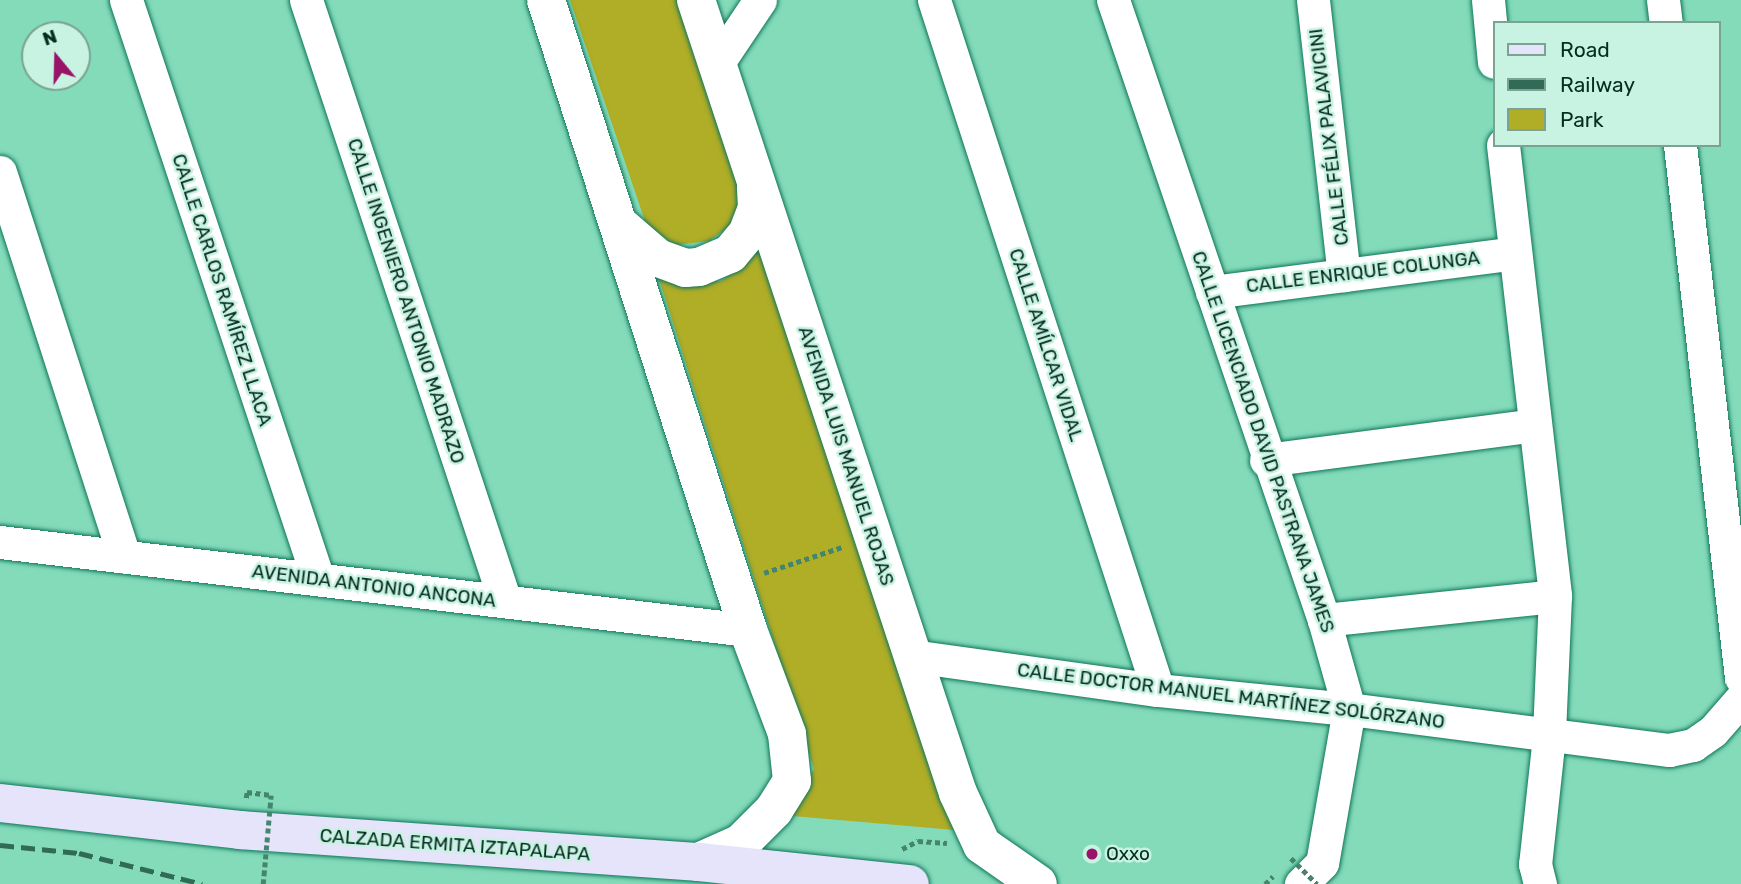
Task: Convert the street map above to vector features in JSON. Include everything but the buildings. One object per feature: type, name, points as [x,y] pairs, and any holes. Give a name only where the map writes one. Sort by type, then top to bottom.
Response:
[{"type":"main road","name":"CALZADA ERMITA IZTAPALAPA","points":[[0,803],[240,830],[699,862],[910,884]]},
{"type":"street","name":"CALLE CARLOS RAMÍREZ LLACA","points":[[126,0],[318,579]]},
{"type":"street","name":"CALLE INGENIERO ANTONIO MADRAZO","points":[[306,0],[505,601]]},
{"type":"street","points":[[545,0],[621,226],[748,630],[787,734],[792,781],[774,810],[741,843],[699,862]]},
{"type":"street","name":"AVENIDA LUIS MANUEL ROJAS","points":[[696,0],[958,793],[982,845],[1038,884]]},
{"type":"street","points":[[717,64],[760,0]]},
{"type":"street","name":"CALLE AMÍLCAR VIDAL","points":[[933,0],[1158,690]]},
{"type":"street","name":"CALLE LICENCIADO DAVID PASTRANA JAMES","points":[[1113,0],[1266,460],[1324,620],[1349,709],[1322,863],[1296,871]]},
{"type":"street","name":"CALLE FÉLIX PALAVICINI","points":[[1313,0],[1345,275]]},
{"type":"street","points":[[1488,0],[1492,41]]},
{"type":"street","points":[[1664,0],[1666,21]]},
{"type":"street","points":[[1503,147],[1555,596],[1549,736],[1535,864],[1540,884]]},
{"type":"street","points":[[1680,147],[1741,678]]},
{"type":"street","points":[[0,172],[124,556]]},
{"type":"street","points":[[621,226],[672,265],[685,268],[715,262],[730,254],[747,233],[757,208],[754,175]]},
{"type":"street","name":"CALLE ENRIQUE COLUNGA","points":[[1212,292],[1515,253]]},
{"type":"street","points":[[1266,460],[1534,425]]},
{"type":"street","name":"AVENIDA ANTONIO ANCONA","points":[[0,541],[748,630]]},
{"type":"street","points":[[1324,620],[1555,596]]},
{"type":"street","name":"CALLE DOCTOR MANUEL MARTÍNEZ SOLÓRZANO","points":[[912,656],[1158,690],[1349,709],[1669,750],[1693,745],[1713,731],[1741,699]]},
{"type":"path","points":[[733,584],[872,538]]},
{"type":"path","points":[[247,792],[271,794],[263,884]]},
{"type":"path","points":[[1296,871],[1317,884]]},
{"type":"green space","points":[[570,0],[685,0],[744,195],[734,223],[709,241],[676,245],[647,227]]},
{"type":"green space","points":[[761,227],[966,831],[781,815],[814,769],[654,263],[687,282],[721,281],[749,260]]},
{"type":"railway","points":[[0,845],[79,853],[202,884]]},
{"type":"place","name":"Oxxo","points":[[1092,854]]}]
